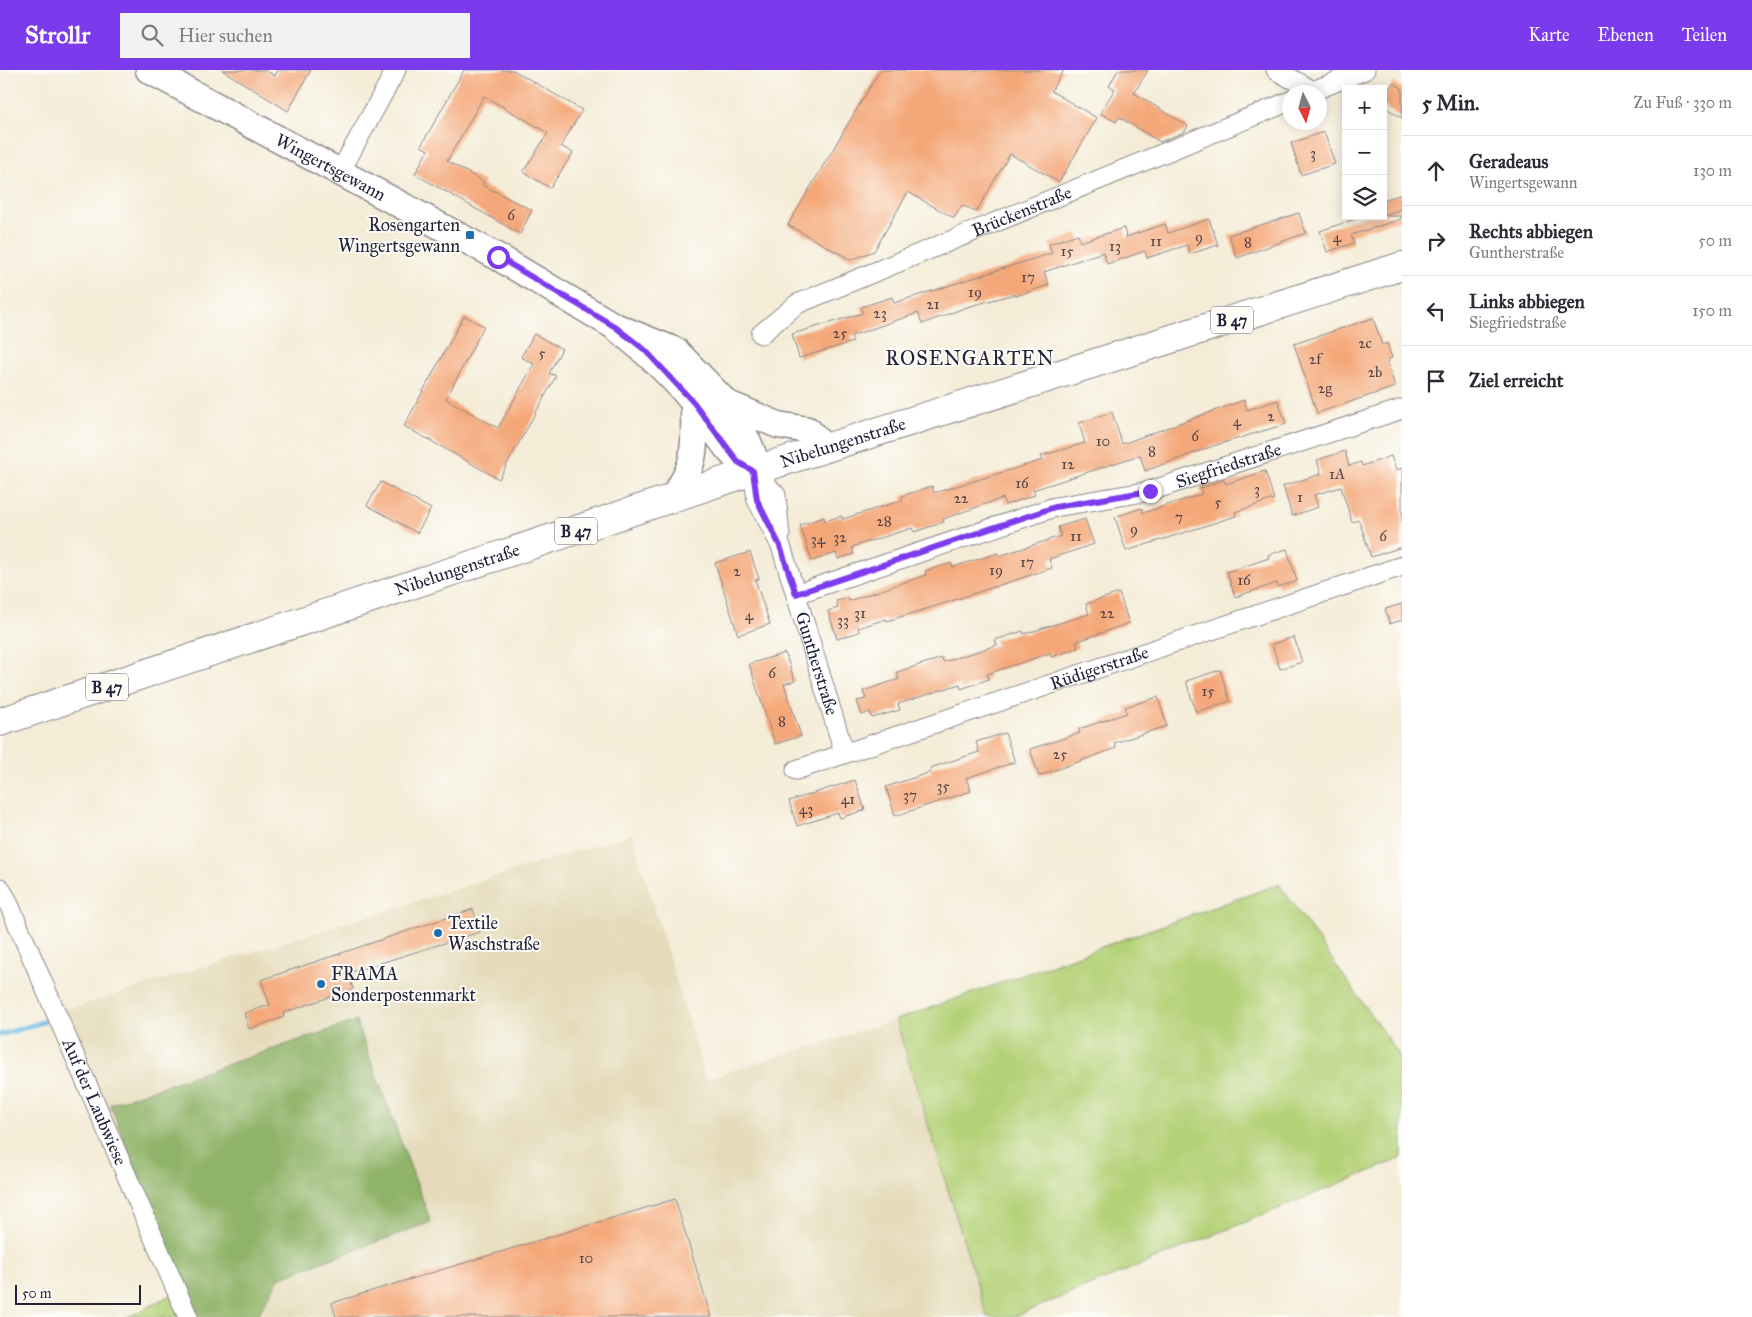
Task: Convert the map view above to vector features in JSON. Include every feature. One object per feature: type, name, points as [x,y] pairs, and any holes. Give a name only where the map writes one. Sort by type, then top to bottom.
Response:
[{"type":"main road","name":"Wingertsgewann","points":[[149,70],[498,257],[614,326],[645,350],[694,403],[738,462],[753,471]]},
{"type":"main road","name":"Nibelungenstraße","points":[[0,722],[753,471],[1402,266]]},
{"type":"main road","name":"Wingertsgewann","points":[[614,326],[676,351],[726,403],[753,454],[753,471]]},
{"type":"main road","points":[[670,500],[690,472],[693,455],[694,403]]},
{"type":"main road","points":[[726,403],[778,426],[808,430],[825,449]]},
{"type":"street","points":[[340,172],[396,70]]},
{"type":"street","points":[[1276,70],[1300,85]]},
{"type":"street","points":[[1327,85],[1365,70]]},
{"type":"street","name":"Brückenstraße","points":[[761,334],[797,304],[1282,104]]},
{"type":"street","name":"Siegfriedstraße","points":[[796,594],[1055,507],[1150,491],[1402,409]]},
{"type":"street","name":"Guntherstraße","points":[[753,471],[757,500],[780,546],[844,752]]},
{"type":"street","name":"Rüdigerstraße","points":[[796,770],[844,752],[1162,649],[1402,566]]},
{"type":"street","name":"Auf der Laubwiese","points":[[0,888],[7,900],[188,1317]]},
{"type":"shaded area","points":[[632,834],[706,1079],[896,1020],[987,1317],[185,1317],[50,1015]]},
{"type":"green space","points":[[1279,884],[1402,1059],[1402,1158],[1013,1317],[987,1317],[896,1020]]},
{"type":"green space","points":[[356,1021],[431,1222],[279,1278],[257,1317],[194,1317],[191,1314],[110,1104]]},
{"type":"green space","points":[[174,1293],[185,1317],[126,1317],[133,1315]]},
{"type":"building","points":[[222,70],[265,70],[275,76],[278,70],[311,70],[288,111]]},
{"type":"building","points":[[464,70],[513,70],[582,110],[561,146],[573,153],[550,188],[523,172],[548,133],[484,96],[447,161],[484,182],[482,185],[532,210],[520,234],[415,174],[428,150],[421,146]]},
{"type":"building","points":[[880,70],[1064,70],[1051,91],[1097,118],[1059,182],[1010,154],[976,212],[962,205],[954,218],[908,192],[874,251],[851,260],[788,225]]},
{"type":"building","points":[[1118,70],[1148,70],[1134,93],[1188,126],[1184,132],[1160,142],[1119,117],[1116,122],[1100,113],[1115,89],[1109,86]]},
{"type":"building","points":[[1393,83],[1402,88],[1402,118],[1387,109],[1387,93]]},
{"type":"building","points":[[1324,132],[1335,164],[1301,175],[1291,143]]},
{"type":"building","points":[[1402,194],[1402,209],[1387,214],[1387,199]]},
{"type":"building","points":[[1299,213],[1306,233],[1237,258],[1229,235]]},
{"type":"building","points":[[1387,216],[1401,216],[1401,219],[1351,235],[1354,243],[1327,252],[1320,231],[1352,220],[1387,220]]},
{"type":"building","points":[[1209,219],[1218,245],[1190,254],[1187,245],[1147,258],[1145,251],[1107,264],[1103,252],[1044,272],[1049,285],[1016,296],[1015,294],[967,307],[922,324],[918,313],[851,336],[853,342],[799,358],[792,334],[863,313],[861,307],[892,297],[894,303],[1052,253],[1049,244],[1078,234],[1080,242],[1124,228],[1126,237],[1165,224],[1168,233]]},
{"type":"building","points":[[464,316],[484,326],[446,399],[498,428],[534,364],[521,357],[534,334],[562,349],[549,373],[556,376],[499,479],[404,426]]},
{"type":"building","points":[[1373,318],[1382,345],[1387,343],[1392,358],[1387,360],[1395,387],[1317,413],[1294,344]]},
{"type":"building","points":[[1244,400],[1247,410],[1278,400],[1286,424],[1213,446],[1145,471],[1140,455],[1033,490],[1035,495],[1005,505],[1003,498],[943,519],[944,522],[914,532],[912,528],[852,547],[854,554],[838,559],[836,553],[812,561],[800,525],[824,517],[825,521],[842,516],[843,519],[903,500],[902,496],[932,486],[934,493],[1043,460],[1041,456],[1085,443],[1079,423],[1112,412],[1122,444]]},
{"type":"building","points":[[1345,451],[1349,466],[1361,462],[1362,466],[1391,456],[1396,470],[1402,468],[1402,547],[1371,557],[1359,520],[1352,522],[1341,487],[1314,495],[1318,507],[1292,516],[1283,486],[1321,474],[1317,460]]},
{"type":"building","points":[[1265,471],[1274,499],[1235,512],[1236,516],[1126,551],[1115,517],[1142,508],[1143,513],[1202,494],[1200,488],[1224,480],[1226,484]]},
{"type":"building","points":[[381,482],[431,509],[417,533],[367,505]]},
{"type":"building","points":[[1085,519],[1094,544],[1049,559],[1052,568],[936,606],[858,628],[859,632],[837,639],[828,611],[838,608],[836,601],[848,598],[849,601],[926,575],[925,571],[951,563],[953,567],[998,553],[999,556],[1061,536],[1058,527]]},
{"type":"building","points":[[1287,549],[1297,581],[1278,587],[1277,583],[1235,597],[1227,572],[1269,558],[1268,555]]},
{"type":"building","points":[[750,552],[759,579],[755,580],[770,624],[738,635],[715,563]]},
{"type":"building","points":[[1119,593],[1129,623],[1076,642],[1078,648],[1051,657],[1050,653],[987,674],[989,679],[961,689],[960,684],[898,704],[900,710],[872,718],[870,712],[862,715],[857,701],[866,699],[863,691],[899,679],[897,672],[942,658],[943,662],[997,645],[995,640],[1023,631],[1024,634],[1089,614],[1086,604]]},
{"type":"building","points":[[1402,604],[1402,620],[1390,624],[1385,609]]},
{"type":"building","points":[[1294,637],[1302,662],[1280,669],[1272,644]]},
{"type":"building","points":[[785,653],[795,681],[784,684],[801,736],[775,744],[749,664]]},
{"type":"building","points":[[1220,670],[1230,701],[1196,712],[1186,681]]},
{"type":"building","points":[[1158,697],[1167,726],[1114,743],[1116,748],[1039,776],[1030,749],[1080,733],[1079,729],[1127,713],[1125,707]]},
{"type":"building","points":[[1005,733],[1015,762],[966,778],[971,791],[895,816],[886,787],[931,772],[930,768],[979,752],[976,742]]},
{"type":"building","points":[[855,780],[865,810],[840,818],[838,813],[797,826],[789,801]]},
{"type":"building","points":[[473,909],[480,932],[348,973],[353,989],[283,1013],[284,1017],[249,1029],[244,1013],[270,1005],[261,980]]},
{"type":"building","points":[[675,1199],[711,1317],[336,1317],[332,1303]]},
{"type":"waterway","points":[[0,1035],[46,1021]]},
{"type":"place","name":"Rosengarten Wingertsgewann","points":[[470,235]]},
{"type":"place","name":"Textile Waschstraße","points":[[438,933]]},
{"type":"place","name":"FRAMA Sonderpostenmarkt","points":[[321,984]]},
{"type":"district","name":"ROSENGARTEN","points":[[970,358]]},
{"type":"route","points":[[498,257],[614,326],[645,350],[694,403],[738,462],[753,471],[757,500],[780,546],[796,594],[1055,507],[1150,491]]}]
